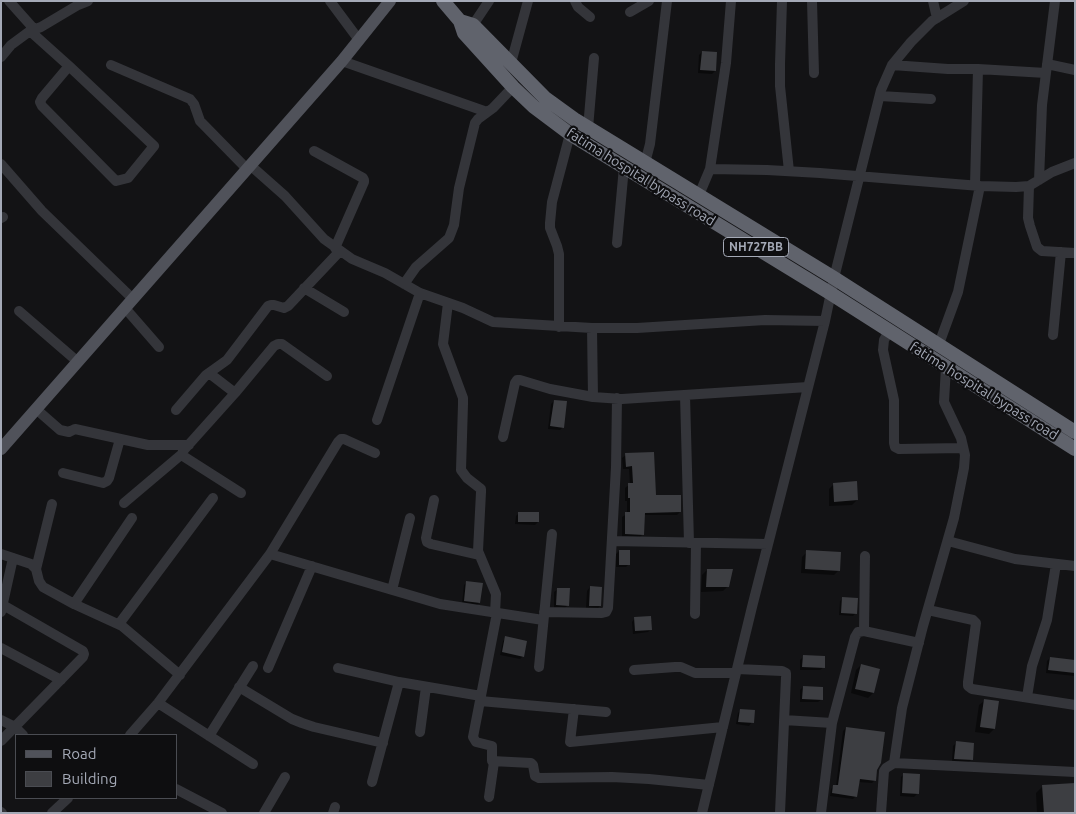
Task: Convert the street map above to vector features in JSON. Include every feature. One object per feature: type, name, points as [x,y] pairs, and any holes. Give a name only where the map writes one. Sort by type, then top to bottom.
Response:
[{"type":"highway","name":"fatima hospital bypass road","points":[[451,4],[467,23],[511,63],[545,98],[588,128],[834,278],[1075,432]]},
{"type":"highway","name":"fatima hospital bypass road","points":[[467,23],[464,33],[513,87],[534,107],[570,134],[830,294],[1075,449]]},
{"type":"highway","points":[[732,233],[739,220]]},
{"type":"main road","points":[[1,449],[342,61],[390,1]]},
{"type":"street","points":[[9,1],[32,30],[154,146],[128,178],[116,182],[42,106],[40,102],[42,98],[69,66]]},
{"type":"street","points":[[1,57],[32,30],[88,1]]},
{"type":"street","points":[[330,1],[359,40]]},
{"type":"street","points":[[467,23],[489,1]]},
{"type":"street","points":[[511,63],[528,1]]},
{"type":"street","points":[[575,1],[578,7],[590,17]]},
{"type":"street","points":[[630,12],[649,1]]},
{"type":"street","points":[[645,163],[650,144],[667,1]]},
{"type":"street","points":[[699,195],[710,169],[726,63],[731,1]]},
{"type":"street","points":[[782,1],[780,79],[790,171]]},
{"type":"street","points":[[812,1],[814,73]]},
{"type":"street","points":[[933,1],[937,18]]},
{"type":"street","points":[[702,813],[880,96],[892,65],[911,42],[932,20],[964,1]]},
{"type":"street","points":[[1039,180],[1042,105],[1055,1]]},
{"type":"street","points":[[588,128],[594,58]]},
{"type":"street","points":[[342,61],[487,112]]},
{"type":"street","points":[[111,64],[190,99],[194,104],[200,121],[249,167],[285,196],[324,239],[337,250],[352,259],[385,272],[420,293],[463,308],[493,322],[592,328],[637,328],[765,320],[824,322]]},
{"type":"street","points":[[892,65],[948,70],[1075,70]]},
{"type":"street","points":[[939,344],[958,292],[977,185],[978,69]]},
{"type":"street","points":[[404,284],[416,268],[449,238],[452,232],[459,188],[473,127],[478,119],[513,87]]},
{"type":"street","points":[[880,96],[931,99]]},
{"type":"street","points":[[559,327],[559,254],[550,223],[552,202],[570,134]]},
{"type":"street","points":[[176,410],[208,373],[221,366],[227,360],[268,306],[271,304],[284,308],[288,306],[337,250],[364,180],[314,151]]},
{"type":"street","points":[[710,169],[860,175],[1016,187],[1028,186],[1052,172],[1075,163]]},
{"type":"street","points":[[1,164],[129,304],[159,346]]},
{"type":"street","points":[[617,243],[624,167]]},
{"type":"street","points":[[1028,186],[1028,218],[1037,247],[1042,251],[1075,253]]},
{"type":"street","points":[[1054,335],[1061,252]]},
{"type":"street","points":[[304,288],[344,312]]},
{"type":"street","points":[[378,420],[420,293]]},
{"type":"street","points":[[448,303],[443,344],[463,398],[461,470],[466,478],[481,489],[479,555],[496,594],[496,613],[473,738],[476,742],[492,746],[492,759],[494,762],[489,797]]},
{"type":"street","points":[[19,311],[78,362]]},
{"type":"street","points":[[592,328],[593,397]]},
{"type":"street","points":[[888,331],[884,340],[883,350],[894,400],[895,447],[963,448]]},
{"type":"street","points":[[124,502],[182,454],[274,346],[282,344],[327,376]]},
{"type":"street","points":[[894,763],[902,708],[954,518],[964,468],[965,455],[961,438],[944,402],[946,367]]},
{"type":"street","points":[[208,373],[235,393]]},
{"type":"street","points":[[503,437],[514,383],[517,380],[550,389],[593,397],[616,398],[808,387]]},
{"type":"street","points":[[685,395],[695,614]]},
{"type":"street","points":[[270,554],[440,604],[496,613],[544,616],[606,612],[608,608],[616,467],[616,398]]},
{"type":"street","points":[[36,409],[60,430],[69,432],[75,429],[148,445],[189,446]]},
{"type":"street","points":[[63,473],[103,483],[107,481],[120,439]]},
{"type":"street","points":[[131,734],[180,675],[270,554],[341,439],[375,453]]},
{"type":"street","points":[[182,454],[241,492]]},
{"type":"street","points":[[120,624],[213,498]]},
{"type":"street","points":[[434,500],[426,538],[427,542],[479,555]]},
{"type":"street","points":[[52,504],[36,569],[39,581],[43,587],[74,604],[120,624],[180,675]]},
{"type":"street","points":[[74,604],[132,518]]},
{"type":"street","points":[[392,590],[410,518]]},
{"type":"street","points":[[539,666],[552,534]]},
{"type":"street","points":[[612,541],[768,544]]},
{"type":"street","points":[[948,541],[1015,559],[1075,566]]},
{"type":"street","points":[[1,554],[31,564],[36,569]]},
{"type":"street","points":[[864,631],[865,556]]},
{"type":"street","points":[[1,741],[84,657],[83,651],[2,608],[13,558]]},
{"type":"street","points":[[1027,698],[1032,666],[1047,620],[1056,564]]},
{"type":"street","points":[[268,668],[312,566]]},
{"type":"street","points":[[928,610],[976,622],[968,686],[972,689],[1075,705]]},
{"type":"street","points":[[821,813],[832,723],[855,637],[858,632],[864,631],[919,643]]},
{"type":"street","points":[[1,648],[61,680]]},
{"type":"street","points":[[209,736],[253,666]]},
{"type":"street","points":[[634,670],[681,667],[695,673],[736,671],[782,671],[786,673],[780,813]]},
{"type":"street","points":[[338,668],[481,699],[606,712]]},
{"type":"street","points":[[372,782],[399,682]]},
{"type":"street","points":[[239,687],[292,719],[314,728],[383,743]]},
{"type":"street","points":[[420,732],[426,687]]},
{"type":"street","points":[[158,703],[253,764]]},
{"type":"street","points":[[574,708],[570,742],[722,727]]},
{"type":"street","points":[[1,720],[15,727],[22,734]]},
{"type":"street","points":[[784,720],[832,723]]},
{"type":"street","points":[[494,762],[531,764],[533,765],[535,776],[538,778],[612,777],[708,785]]},
{"type":"street","points":[[881,813],[884,771],[894,763],[1075,772]]},
{"type":"street","points":[[264,813],[286,777]]},
{"type":"street","points":[[178,790],[222,813]]},
{"type":"street","points":[[52,813],[67,799]]},
{"type":"building","points":[[702,51],[717,52],[716,71],[700,70]]},
{"type":"building","points":[[554,400],[567,401],[564,428],[550,426]]},
{"type":"building","points":[[654,452],[656,495],[681,495],[681,512],[645,513],[644,535],[625,534],[625,512],[630,512],[628,483],[633,483],[632,466],[626,467],[625,453]]},
{"type":"building","points":[[857,481],[858,500],[834,502],[833,483]]},
{"type":"building","points":[[518,512],[539,512],[539,522],[518,522]]},
{"type":"building","points":[[619,550],[630,550],[630,565],[619,565]]},
{"type":"building","points":[[806,550],[841,552],[840,571],[805,569]]},
{"type":"building","points":[[707,569],[733,569],[729,587],[706,587]]},
{"type":"building","points":[[466,581],[483,583],[480,603],[464,601]]},
{"type":"building","points":[[590,586],[602,587],[601,606],[589,606]]},
{"type":"building","points":[[557,588],[570,588],[569,606],[556,605]]},
{"type":"building","points":[[842,597],[858,598],[857,614],[841,613]]},
{"type":"building","points":[[651,616],[652,630],[635,631],[634,617]]},
{"type":"building","points":[[505,636],[527,641],[524,657],[502,652]]},
{"type":"building","points":[[803,655],[825,656],[825,668],[802,667]]},
{"type":"building","points":[[1050,657],[1075,660],[1075,673],[1048,670]]},
{"type":"building","points":[[861,664],[880,669],[874,693],[855,689]]},
{"type":"building","points":[[803,686],[823,687],[823,700],[802,699]]},
{"type":"building","points":[[984,699],[999,701],[995,729],[980,727]]},
{"type":"building","points":[[740,709],[755,710],[754,723],[738,722]]},
{"type":"building","points":[[846,727],[885,732],[881,763],[877,770],[876,781],[860,779],[857,797],[832,793],[833,785],[838,785]]},
{"type":"building","points":[[956,741],[974,743],[973,760],[954,759]]},
{"type":"building","points":[[903,773],[920,774],[919,794],[902,793]]},
{"type":"building","points":[[1075,783],[1075,813],[1044,813],[1042,785]]}]
